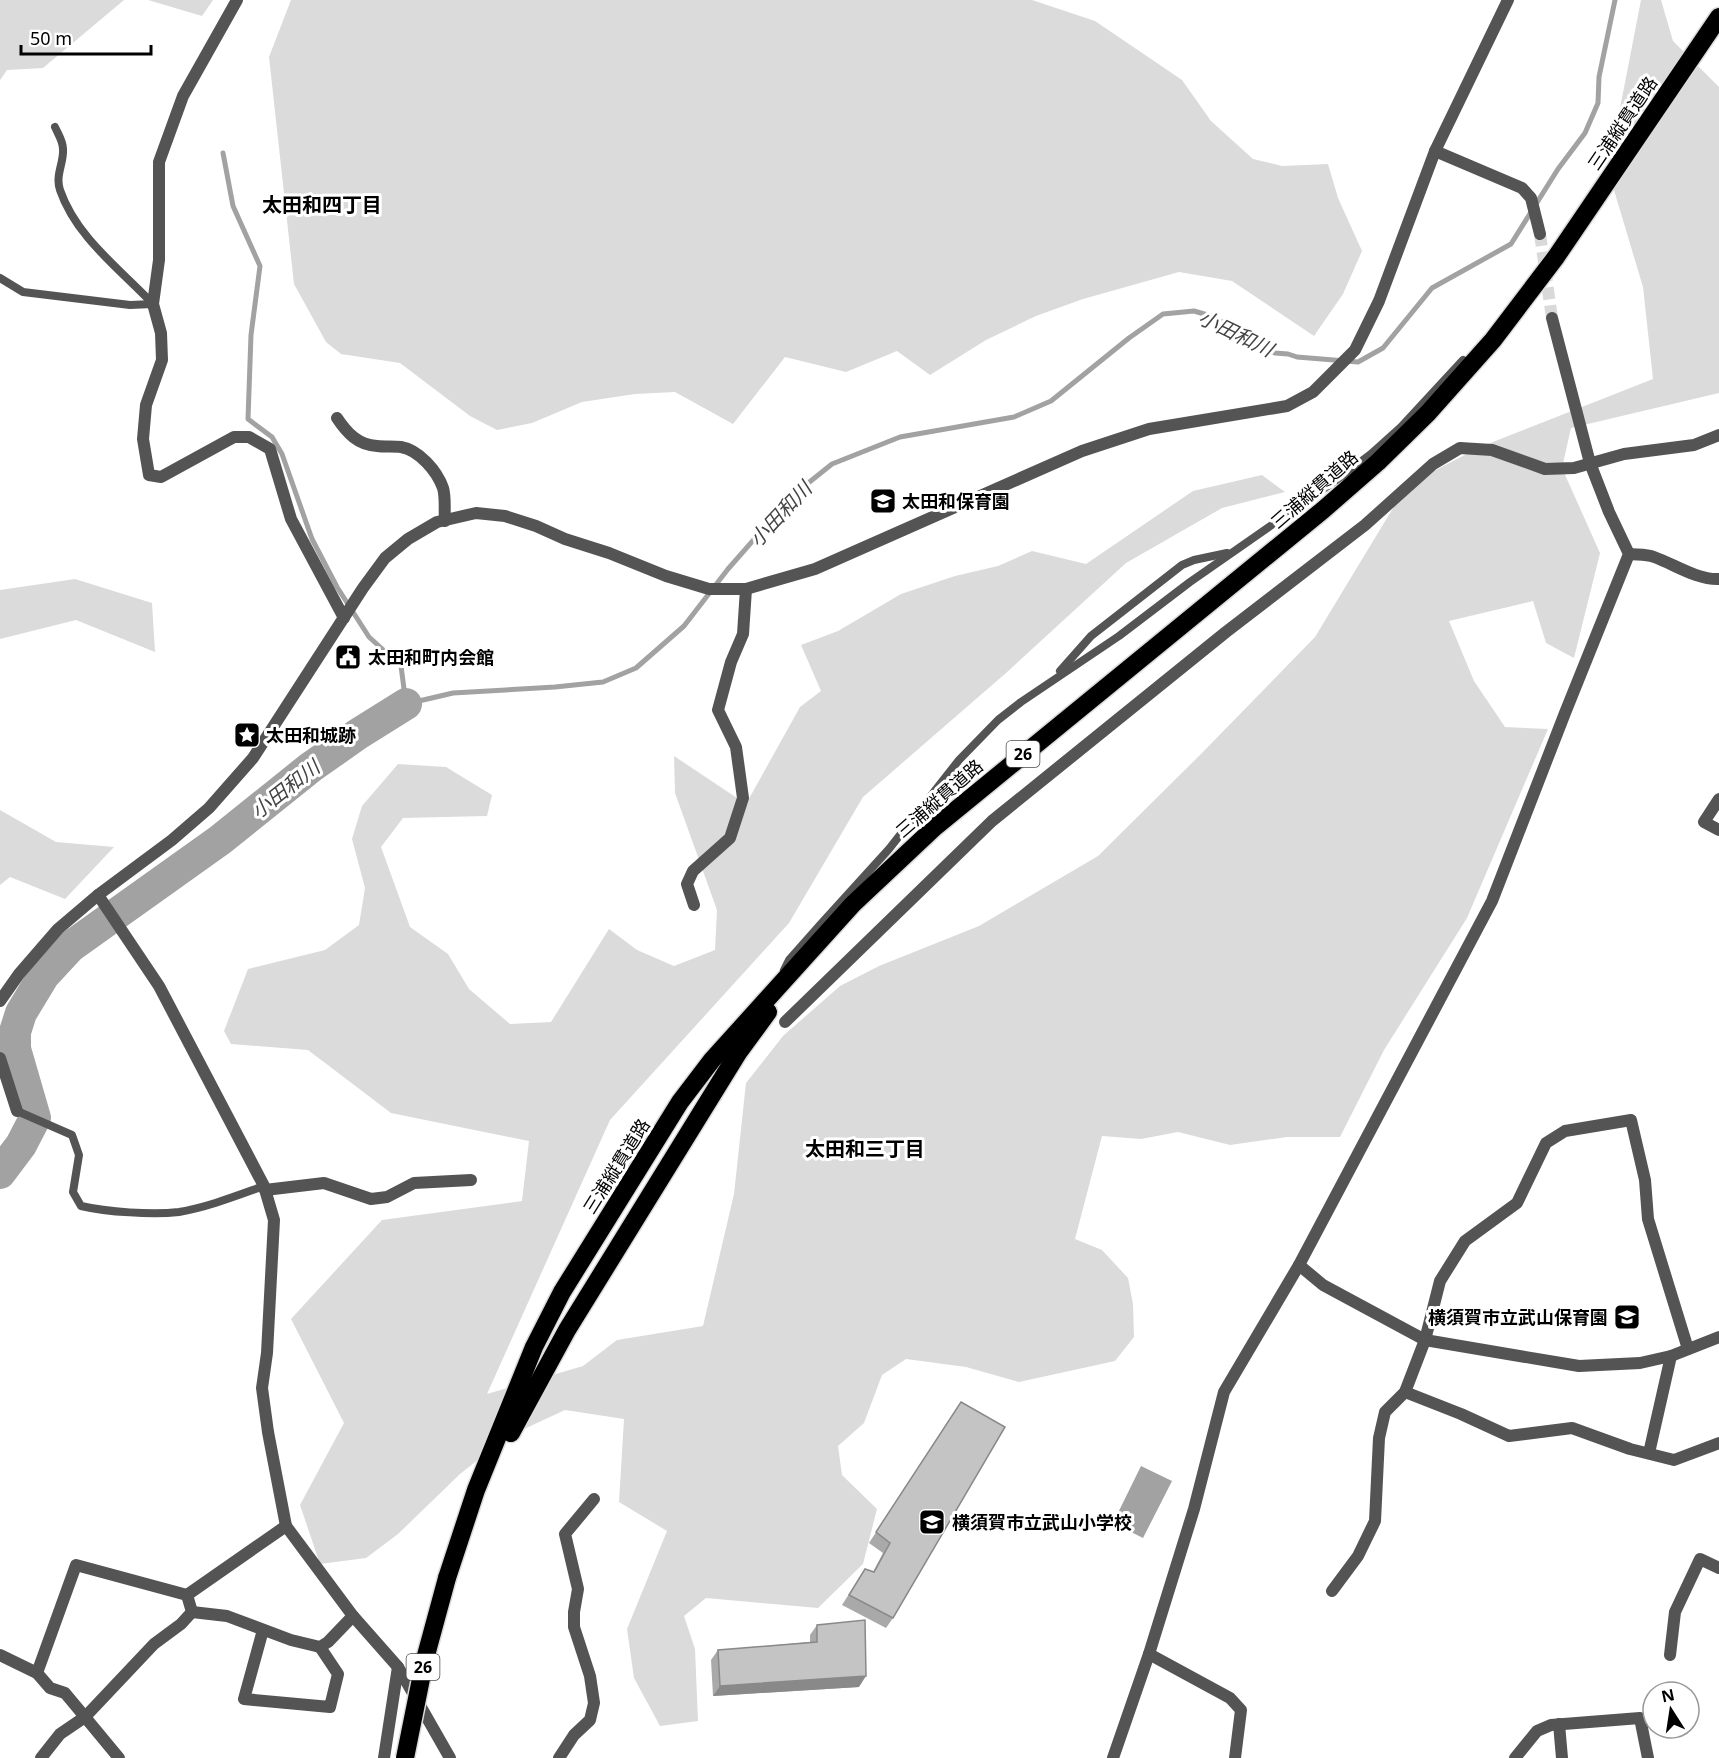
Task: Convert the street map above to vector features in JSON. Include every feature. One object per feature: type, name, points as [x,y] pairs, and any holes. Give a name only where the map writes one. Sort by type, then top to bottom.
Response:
[{"type":"highway","name":"三浦縦貫道路","points":[[405,1758],[423,1668],[481,1479],[534,1347],[562,1292],[680,1102],[712,1060],[853,904],[935,827],[1270,555],[1378,462],[1428,413],[1464,375],[1537,284],[1719,17]]},
{"type":"highway","name":"三浦縦貫道路","points":[[415,1758],[452,1579],[484,1494],[512,1430],[542,1373],[738,1053],[766,1014],[859,912],[940,834],[1358,494],[1444,411],[1555,276],[1719,34]]},
{"type":"street","points":[[237,0],[183,96],[159,162],[159,260],[153,304],[161,333],[162,360],[146,405],[143,439],[149,475],[161,477],[234,437],[249,437],[270,449],[291,519],[344,618]]},
{"type":"street","points":[[0,1001],[19,974],[58,929],[98,895],[172,840],[208,808],[253,758],[363,588],[385,558],[408,539],[437,522],[476,513],[506,516],[666,576],[710,589],[746,589],[815,569],[1082,451],[1149,429],[1287,406],[1313,392],[1355,350],[1379,301],[1435,151],[1508,0]]},
{"type":"street","points":[[1435,151],[1522,188],[1531,198],[1540,234]]},
{"type":"street","points":[[1113,1758],[1149,1654],[1194,1509],[1224,1392],[1299,1265],[1492,901],[1629,554],[1609,512],[1590,463],[1552,318]]},
{"type":"street","points":[[337,418],[348,434],[358,441],[374,446],[401,447],[418,454],[439,480],[443,490],[445,521]]},
{"type":"street","points":[[785,1022],[992,821],[1226,632],[1365,525],[1432,464],[1460,448],[1492,450],[1545,469],[1574,468],[1624,454],[1694,445],[1719,435]]},
{"type":"street","points":[[1629,554],[1650,556],[1694,573],[1719,579]]},
{"type":"street","points":[[694,904],[687,884],[693,871],[730,838],[743,798],[736,747],[718,710],[731,662],[743,633],[746,589]]},
{"type":"street","points":[[1719,799],[1704,822],[1719,830]]},
{"type":"street","points":[[98,895],[159,986],[265,1188],[274,1220],[267,1353],[262,1388],[286,1526],[352,1616],[398,1667],[450,1758]]},
{"type":"street","points":[[0,1058],[17,1112]]},
{"type":"street","points":[[1332,1591],[1358,1556],[1375,1521],[1379,1438],[1383,1421],[1386,1412],[1405,1392],[1425,1340],[1440,1281],[1465,1241],[1517,1203],[1546,1143],[1565,1131],[1631,1120],[1645,1180],[1648,1219],[1688,1349]]},
{"type":"street","points":[[265,1188],[324,1182],[371,1199],[387,1197],[414,1183],[471,1180]]},
{"type":"street","points":[[1299,1265],[1323,1285],[1425,1340],[1579,1366],[1640,1363],[1671,1356],[1719,1337]]},
{"type":"street","points":[[1649,1453],[1671,1356]]},
{"type":"street","points":[[1405,1392],[1509,1436],[1572,1428],[1674,1460],[1719,1443]]},
{"type":"street","points":[[559,1758],[574,1736],[590,1720],[594,1703],[590,1676],[574,1627],[578,1589],[565,1534],[594,1499]]},
{"type":"street","points":[[37,1672],[76,1565],[187,1595],[286,1526]]},
{"type":"street","points":[[1670,1655],[1675,1612],[1700,1559],[1719,1568]]},
{"type":"street","points":[[187,1595],[192,1612]]},
{"type":"street","points":[[192,1612],[227,1616],[291,1640],[320,1647],[338,1674],[330,1707],[244,1699],[263,1630]]},
{"type":"street","points":[[41,1758],[60,1734],[85,1717],[154,1644],[181,1624],[192,1612]]},
{"type":"street","points":[[320,1647],[328,1642],[352,1616]]},
{"type":"street","points":[[1149,1654],[1230,1698],[1241,1710],[1235,1758]]},
{"type":"street","points":[[0,1655],[37,1672],[50,1688],[65,1693],[119,1758]]},
{"type":"street","points":[[384,1758],[398,1667]]},
{"type":"street","points":[[1515,1758],[1537,1731],[1551,1725],[1640,1718],[1648,1758]]},
{"type":"street","points":[[1559,1725],[1562,1758]]},
{"type":"lane","points":[[55,127],[63,149],[58,176],[59,189],[75,219],[87,237],[153,304]]},
{"type":"lane","points":[[0,278],[23,292],[130,305],[153,304]]},
{"type":"lane","points":[[766,999],[789,960],[890,849],[940,781],[958,760],[1010,710],[1119,636],[1234,550],[1371,454],[1401,427],[1537,284]]},
{"type":"lane","points":[[1049,682],[1091,636],[1182,565],[1234,550]]},
{"type":"lane","points":[[17,1112],[72,1135],[79,1155],[73,1192],[81,1206],[103,1211],[177,1212],[265,1188]]},
{"type":"shaded area","points":[[0,0],[124,0],[43,68],[7,70],[0,80]]},
{"type":"shaded area","points":[[148,0],[213,0],[202,16]]},
{"type":"shaded area","points":[[291,0],[1032,0],[1095,21],[1182,80],[1211,121],[1253,159],[1282,166],[1328,164],[1338,198],[1362,251],[1343,294],[1314,336],[1232,281],[1179,272],[1083,299],[1036,316],[986,340],[930,375],[897,351],[846,372],[785,357],[733,424],[675,392],[635,394],[582,402],[532,423],[497,430],[470,416],[400,363],[341,354],[326,342],[294,284],[269,57]]},
{"type":"shaded area","points":[[1641,0],[1661,0],[1673,41],[1719,87],[1719,393],[1571,428],[1562,468],[1600,553],[1574,658],[1546,643],[1533,601],[1449,621],[1474,681],[1505,727],[1548,729],[1467,918],[1384,1050],[1340,1137],[1287,1137],[1230,1145],[1178,1132],[1141,1139],[1102,1136],[1075,1239],[1102,1250],[1128,1278],[1133,1304],[1134,1337],[1115,1361],[1019,1382],[966,1367],[906,1359],[882,1375],[864,1423],[838,1446],[842,1475],[877,1509],[863,1564],[818,1608],[706,1598],[684,1616],[695,1649],[698,1721],[660,1726],[634,1678],[627,1629],[667,1531],[619,1502],[624,1419],[565,1410],[507,1437],[460,1474],[398,1534],[366,1558],[320,1564],[300,1505],[344,1423],[291,1319],[382,1220],[522,1201],[529,1141],[391,1113],[308,1050],[231,1044],[224,1031],[248,969],[325,950],[359,925],[365,888],[352,839],[362,806],[398,764],[446,767],[492,795],[487,816],[403,818],[381,847],[410,927],[448,954],[469,989],[510,1024],[551,1022],[609,929],[637,950],[674,966],[715,950],[717,910],[675,793],[674,756],[746,804],[800,707],[821,691],[801,645],[838,631],[901,594],[955,576],[998,566],[1032,551],[1086,564],[1193,491],[1262,475],[1285,492],[1222,508],[1126,563],[1006,673],[863,797],[789,923],[610,1120],[487,1394],[583,1366],[617,1340],[703,1326],[734,1194],[746,1083],[783,1036],[840,986],[879,966],[979,926],[1098,856],[1315,637],[1407,485],[1480,447],[1653,379],[1643,287],[1608,170]]},
{"type":"shaded area","points":[[75,579],[152,603],[155,652],[76,620],[0,639],[0,590]]},
{"type":"shaded area","points":[[0,810],[56,842],[114,847],[65,899],[10,877],[0,885]]},
{"type":"shaded area","points":[[1141,1466],[1172,1481],[1143,1538],[1113,1523]]},
{"type":"building","points":[[961,1402],[1005,1427],[893,1618],[849,1595],[865,1569],[874,1572],[890,1543],[876,1532]]},
{"type":"building","points":[[865,1620],[866,1676],[720,1686],[718,1650],[817,1642],[817,1625]]},
{"type":"waterway","name":"小田和川","points":[[223,153],[233,206],[260,266],[251,335],[248,419],[272,437],[282,454],[312,539],[337,587],[369,637],[401,666],[406,704],[453,693],[603,682],[636,668],[684,626],[728,569],[792,496],[832,464],[900,437],[1014,417],[1051,401],[1129,338],[1163,314],[1194,311],[1211,316],[1238,331],[1253,343],[1275,353],[1297,357],[1358,362],[1383,348],[1432,288],[1511,244],[1558,169],[1585,133],[1598,103],[1599,77],[1615,0]]},
{"type":"waterway","name":"小田和川","points":[[0,1173],[21,1145],[35,1118],[15,1049],[15,1032],[21,1013],[44,975],[70,947],[220,840],[311,767],[406,704]]},
{"type":"tunnel","points":[[1540,234],[1552,318]]},
{"type":"place","name":"太田和保育園","points":[[883,501]]},
{"type":"place","name":"太田和町内会館","points":[[348,657]]},
{"type":"place","name":"太田和城跡","points":[[247,735]]},
{"type":"place","name":"横須賀市立武山保育園","points":[[1627,1317]]},
{"type":"place","name":"横須賀市立武山小学校","points":[[932,1522]]},
{"type":"district","name":"太田和四丁目","points":[[322,204]]},
{"type":"district","name":"太田和三丁目","points":[[865,1148]]}]
